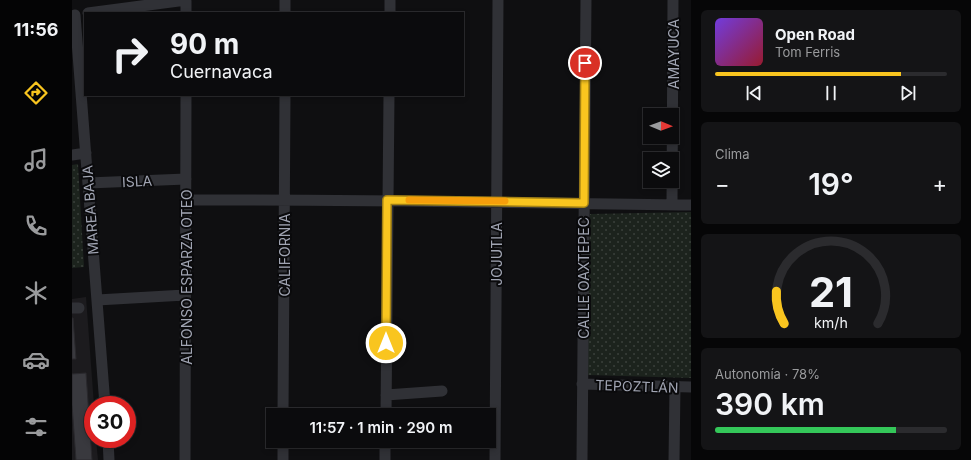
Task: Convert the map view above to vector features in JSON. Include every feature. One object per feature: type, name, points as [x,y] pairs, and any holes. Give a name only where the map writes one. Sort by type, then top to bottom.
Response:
[{"type":"street","points":[[95,12],[186,0],[186,12]]},
{"type":"street","points":[[285,0],[285,12]]},
{"type":"street","points":[[390,0],[390,12]]},
{"type":"street","name":"JOJUTLA","points":[[495,460],[498,0]]},
{"type":"street","name":"CALLE OAXTEPEC","points":[[582,460],[586,0]]},
{"type":"street","name":"AMAYUCA","points":[[672,205],[673,0]]},
{"type":"street","name":"MAREA BAJA","points":[[80,14],[86,153],[104,396]]},
{"type":"street","name":"ALFONSO ESPARZA OTEO","points":[[185,460],[186,96]]},
{"type":"street","name":"CALIFORNIA","points":[[283,408],[285,96]]},
{"type":"street","points":[[386,408],[389,96]]},
{"type":"street","points":[[72,155],[86,153]]},
{"type":"street","name":"ISLA","points":[[88,183],[186,179]]},
{"type":"street","points":[[186,200],[284,199],[497,201],[691,205]]},
{"type":"street","points":[[97,300],[185,295]]},
{"type":"street","name":"TEPOZTLÁN","points":[[582,384],[691,387]]},
{"type":"street","points":[[674,460],[675,387]]},
{"type":"street","points":[[386,395],[442,391]]},
{"type":"street","points":[[108,448],[109,460]]},
{"type":"street","points":[[283,448],[283,460]]},
{"type":"street","points":[[385,448],[385,460]]},
{"type":"shaded area","points":[[78,164],[84,267],[72,268],[72,165]]},
{"type":"shaded area","points":[[691,212],[691,378],[587,375],[590,214]]},
{"type":"shaded area","points":[[86,297],[93,396],[84,396],[84,448],[97,448],[98,460],[72,460],[72,299]]},
{"type":"building","points":[[73,318],[76,359],[72,359]]},
{"type":"building","points":[[86,373],[88,396],[84,396],[84,448],[91,448],[92,460],[76,460],[72,405],[72,374]]},
{"type":"slow traffic","points":[[409,200],[505,201]]},
{"type":"route","points":[[386,343],[387,200],[584,203],[585,63]]}]
